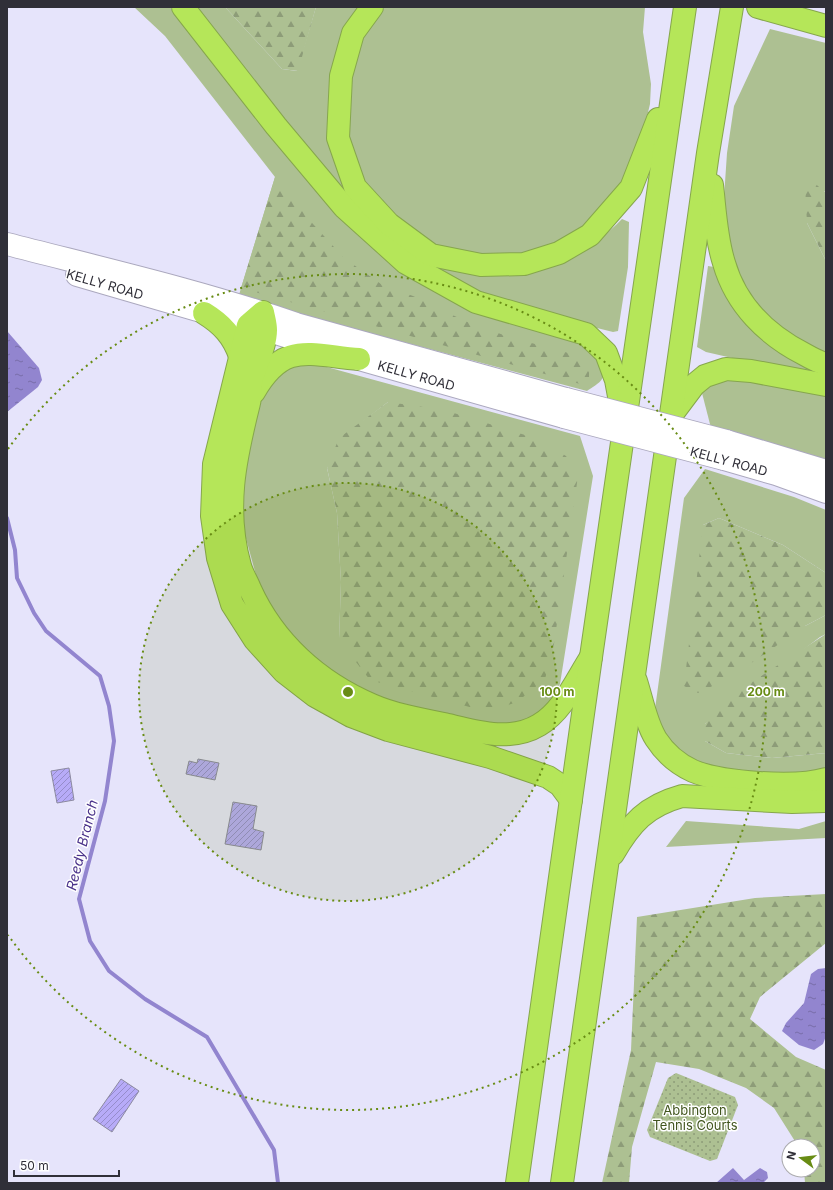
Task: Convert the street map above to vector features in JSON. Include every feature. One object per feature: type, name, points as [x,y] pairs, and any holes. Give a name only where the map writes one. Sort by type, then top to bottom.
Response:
[{"type":"highway","points":[[183,7],[276,126],[344,207],[406,263],[476,302],[586,334],[606,353],[616,380],[624,422]]},
{"type":"highway","points":[[372,7],[354,33],[341,76],[338,138],[355,187],[389,224],[431,254],[481,265],[524,264],[559,253],[590,235],[631,188],[649,146],[675,70]]},
{"type":"highway","points":[[517,1183],[624,422],[685,7]]},
{"type":"highway","points":[[562,1183],[708,153],[732,7]]},
{"type":"highway","points":[[767,10],[826,26]]},
{"type":"highway","points":[[708,153],[716,224],[722,255],[735,293],[762,327],[786,345],[826,364]]},
{"type":"highway","points":[[204,313],[226,330],[235,342],[240,356]]},
{"type":"highway","points":[[259,323],[250,384],[250,400],[234,465],[231,504],[234,534],[240,567],[257,605],[288,648],[308,666],[345,692],[373,705],[472,731],[499,735],[518,733],[538,726],[553,714],[566,697],[591,657]]},
{"type":"highway","points":[[259,323],[240,356],[214,464],[212,516],[218,558],[232,604],[255,640],[284,672],[315,696],[351,716],[388,730],[490,757],[548,777],[560,785],[571,800]]},
{"type":"highway","points":[[250,400],[271,369],[285,357],[304,353],[316,353],[359,359]]},
{"type":"highway","points":[[671,415],[699,380],[705,376],[726,369],[751,371],[826,385]]},
{"type":"highway","points":[[634,675],[655,738],[666,752],[681,764],[694,771],[726,779],[792,784],[826,779]]},
{"type":"highway","points":[[608,862],[628,829],[648,810],[665,801],[682,796],[792,802],[826,801]]},
{"type":"main road","name":"KELLY ROAD","points":[[7,244],[129,274],[359,359],[565,408],[725,450],[826,471]]},
{"type":"main road","name":"KELLY ROAD","points":[[7,256],[204,313],[259,323],[296,324],[565,408]]},
{"type":"main road","name":"KELLY ROAD","points":[[725,450],[776,474],[826,492]]},
{"type":"green space","points":[[134,7],[170,7],[222,68],[348,224],[579,343],[598,358],[604,368],[601,381],[587,391],[238,298],[275,177],[165,36]]},
{"type":"green space","points":[[194,7],[225,7],[282,69],[297,71],[316,7],[364,7],[337,55],[328,106],[333,146],[348,202]]},
{"type":"green space","points":[[225,7],[316,7],[298,71],[282,69]]},
{"type":"green space","points":[[385,7],[645,7],[643,32],[651,84],[650,104],[641,142],[627,178],[587,228],[523,258],[482,259],[437,248],[410,234],[363,181],[349,145],[345,105],[353,60],[370,24]]},
{"type":"green space","points":[[770,29],[826,43],[826,193],[824,191],[807,223],[826,261],[826,356],[804,348],[744,294],[729,259],[723,212],[727,153],[734,106]]},
{"type":"green space","points":[[275,177],[313,224],[344,258],[381,284],[413,296],[465,321],[509,337],[576,355],[589,366],[589,380],[580,384],[241,288]]},
{"type":"green space","points":[[811,180],[826,193],[826,261],[807,223],[805,186]]},
{"type":"green space","points":[[622,219],[629,222],[628,267],[618,331],[613,332],[513,307],[439,274],[443,267],[469,273],[493,275],[517,274],[540,270],[561,262],[582,251],[603,237]]},
{"type":"green space","points":[[708,266],[714,267],[718,278],[731,300],[756,331],[774,348],[789,359],[818,371],[816,377],[706,352],[697,347]]},
{"type":"green space","points":[[297,361],[323,366],[580,436],[593,476],[560,684],[548,706],[529,720],[503,727],[478,725],[378,698],[337,678],[302,651],[274,614],[256,575],[244,531],[242,490],[252,430],[262,395],[278,373]],"holes":[[[388,402],[339,640],[341,582],[337,513],[327,468],[362,422]]]},
{"type":"green space","points":[[728,377],[826,393],[826,464],[711,428],[702,393],[713,384]]},
{"type":"green space","points":[[388,402],[444,410],[538,439],[566,456],[578,476],[554,644],[545,679],[517,702],[488,712],[370,680],[339,640],[341,582],[337,513],[327,468],[339,438]]},
{"type":"green space","points":[[705,469],[794,497],[826,510],[826,573],[783,545],[719,518],[703,525],[805,626],[826,615],[826,634],[705,724],[705,741],[726,753],[772,758],[826,753],[826,769],[761,774],[740,773],[719,769],[699,762],[682,751],[666,735],[661,726],[655,709],[684,498]]},
{"type":"green space","points":[[719,518],[783,545],[826,573],[826,615],[805,626],[731,677],[698,693],[684,686],[703,525]]},
{"type":"green space","points":[[826,634],[826,753],[772,758],[726,753],[705,741],[705,724],[738,691]]},
{"type":"green space","points":[[686,821],[799,829],[826,821],[826,838],[666,847]]},
{"type":"green space","points":[[826,894],[826,943],[760,997],[750,1019],[796,1057],[826,1070],[826,1183],[805,1183],[805,1178],[821,1178],[821,1138],[793,1138],[774,1108],[746,1088],[699,1069],[656,1062],[632,1147],[629,1183],[602,1183],[631,1050],[637,917],[755,898]]},
{"type":"green space","name":"Abbington Tennis Courts","points":[[676,1073],[735,1097],[738,1105],[717,1159],[710,1161],[650,1137],[647,1130],[668,1078]]},
{"type":"water","points":[[7,331],[39,368],[42,380],[38,387],[7,412]]},
{"type":"water","points":[[826,968],[826,1036],[823,1044],[814,1050],[799,1045],[782,1031],[786,1023],[804,1003],[811,974],[818,969]]},
{"type":"water","points":[[733,1168],[744,1180],[760,1168],[767,1172],[768,1178],[763,1183],[716,1183]]},
{"type":"building","points":[[198,759],[219,763],[215,780],[186,774],[189,761],[197,763]]},
{"type":"building","points":[[69,768],[74,800],[57,803],[51,771]]},
{"type":"building","points":[[233,802],[257,806],[253,829],[264,832],[261,850],[225,844]]},
{"type":"building","points":[[121,1079],[139,1091],[112,1132],[93,1119]]},
{"type":"waterway","name":"Reedy Branch","points":[[7,518],[15,550],[17,578],[34,613],[46,631],[100,676],[109,706],[114,741],[105,801],[79,899],[90,941],[109,971],[145,999],[207,1037],[274,1150],[278,1183]]}]
